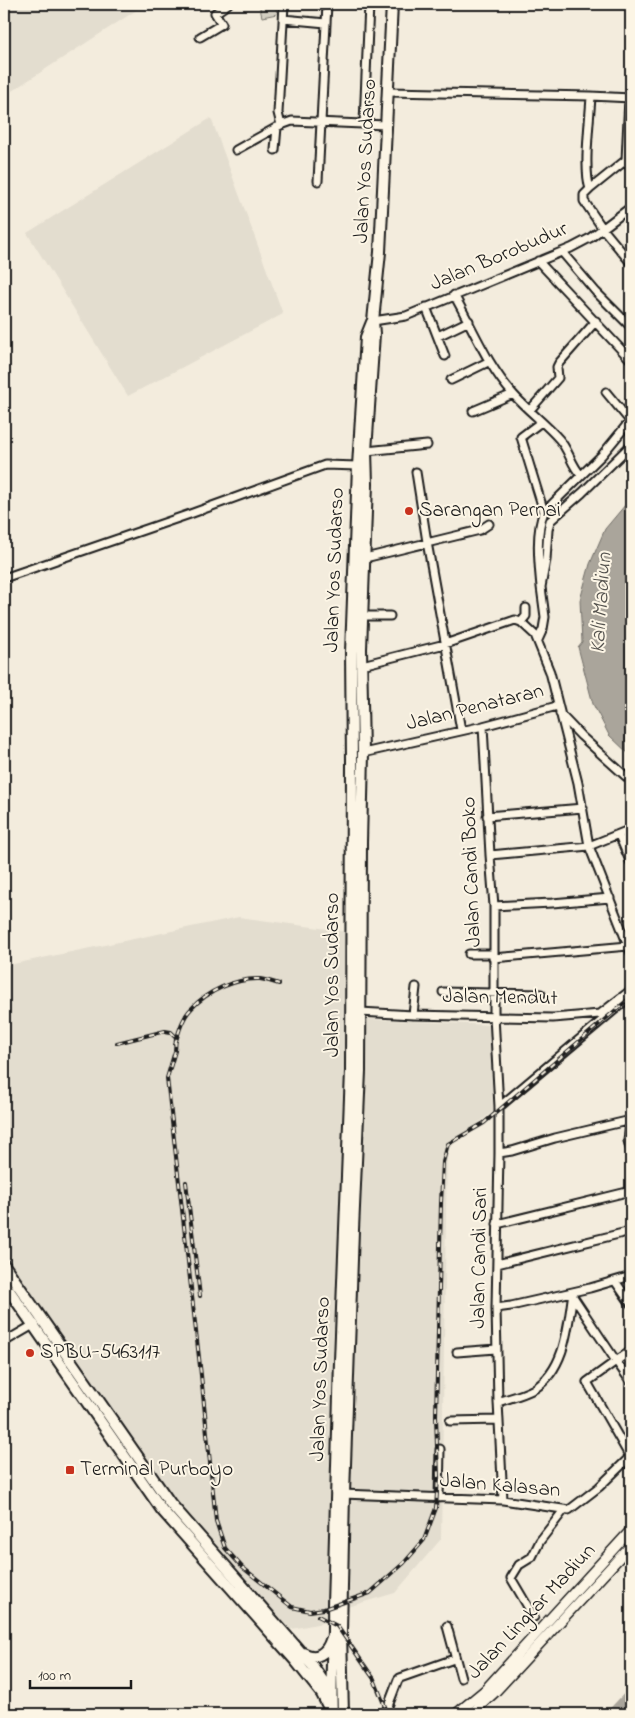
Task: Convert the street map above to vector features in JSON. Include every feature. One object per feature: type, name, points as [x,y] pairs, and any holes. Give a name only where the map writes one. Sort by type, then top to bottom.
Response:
[{"type":"highway","name":"Jalan Yos Sudarso","points":[[340,1494],[360,1072],[351,652],[374,334],[373,321],[380,252],[392,4]]},
{"type":"highway","name":"Jalan Yos Sudarso","points":[[338,1630],[356,843],[363,753],[362,616],[365,558],[362,484],[358,466],[366,337],[373,321]]},
{"type":"highway","points":[[4,1265],[37,1322],[114,1433],[162,1510],[297,1656],[337,1714]]},
{"type":"highway","points":[[4,1283],[37,1322]]},
{"type":"highway","points":[[297,1656],[314,1657],[321,1655],[338,1630]]},
{"type":"highway","points":[[337,1714],[331,1693],[332,1658],[336,1650],[338,1630]]},
{"type":"highway","points":[[337,1714],[338,1630]]},
{"type":"highway","points":[[297,1656],[316,1666],[323,1665],[332,1658]]},
{"type":"highway","points":[[312,1665],[331,1693]]},
{"type":"main road","name":"Jalan Lingkar Madiun","points":[[471,1714],[495,1692],[541,1627],[631,1530]]},
{"type":"main road","name":"Jalan Lingkar Madiun","points":[[456,1714],[516,1663],[631,1545]]},
{"type":"street","points":[[200,38],[222,24],[215,13],[228,4]]},
{"type":"street","points":[[275,150],[279,126],[278,113],[284,4]]},
{"type":"street","points":[[318,181],[327,4]]},
{"type":"street","points":[[364,123],[369,4]]},
{"type":"street","points":[[283,19],[326,22]]},
{"type":"street","points":[[388,92],[630,98],[626,160],[631,169]]},
{"type":"street","points":[[590,189],[588,182],[588,159],[592,96]]},
{"type":"street","points":[[236,150],[279,126],[292,121],[386,125]]},
{"type":"street","points":[[626,160],[590,189],[584,195],[584,201],[603,229],[631,262]]},
{"type":"street","name":"Jalan Borobudur","points":[[373,321],[406,316],[562,252],[590,238],[631,208]]},
{"type":"street","points":[[562,252],[596,292],[631,327]]},
{"type":"street","points":[[538,261],[631,360]]},
{"type":"street","points":[[454,295],[488,362],[513,394],[561,440],[576,470],[581,475]]},
{"type":"street","points":[[426,307],[445,356]]},
{"type":"street","points":[[438,336],[468,321]]},
{"type":"street","points":[[530,410],[558,378],[557,367],[559,363],[596,321]]},
{"type":"street","points":[[451,380],[488,362]]},
{"type":"street","points":[[606,392],[631,420],[602,455],[544,512],[541,520],[538,557],[545,617],[540,635],[558,710],[581,736],[631,781]]},
{"type":"street","points":[[473,411],[513,394]]},
{"type":"street","points":[[542,422],[521,437],[544,512]]},
{"type":"street","points":[[366,451],[428,445]]},
{"type":"street","points":[[541,587],[550,521],[631,445]]},
{"type":"street","points":[[4,578],[325,465],[358,466]]},
{"type":"street","points":[[416,472],[445,644],[462,730]]},
{"type":"street","points":[[365,558],[480,530],[489,524]]},
{"type":"street","points":[[521,622],[526,616],[526,608]]},
{"type":"street","points":[[362,616],[390,616]]},
{"type":"street","points":[[362,665],[445,644],[515,620],[540,635]]},
{"type":"street","name":"Jalan Penataran","points":[[363,753],[558,710],[578,784],[589,846],[631,953]]},
{"type":"street","name":"Jalan Candi Boko","points":[[483,726],[494,906],[494,1016]]},
{"type":"street","points":[[487,816],[583,808]]},
{"type":"street","points":[[490,855],[589,846],[631,830]]},
{"type":"street","points":[[619,834],[631,863]]},
{"type":"street","points":[[494,906],[552,904],[610,898]]},
{"type":"street","points":[[469,954],[493,956],[628,946]]},
{"type":"street","points":[[414,1015],[416,987]]},
{"type":"street","points":[[616,1006],[631,990]]},
{"type":"street","points":[[443,992],[542,994]]},
{"type":"street","points":[[499,1107],[601,1017],[631,996]]},
{"type":"street","name":"Jalan Mendut","points":[[360,1012],[553,1018],[601,1017]]},
{"type":"street","name":"Jalan Candi Sari","points":[[494,1016],[499,1107],[496,1349],[503,1500]]},
{"type":"street","points":[[499,1153],[631,1118],[628,1141],[631,1151]]},
{"type":"street","points":[[497,1224],[631,1191]]},
{"type":"street","points":[[497,1264],[631,1231]]},
{"type":"street","points":[[496,1308],[572,1294],[631,1276]]},
{"type":"street","points":[[615,1281],[631,1304]]},
{"type":"street","points":[[572,1294],[631,1382]]},
{"type":"street","points":[[498,1402],[533,1390],[549,1376],[564,1345],[572,1294]]},
{"type":"street","points":[[4,1342],[37,1322]]},
{"type":"street","points":[[457,1352],[496,1349]]},
{"type":"street","points":[[631,1352],[587,1382],[631,1456]]},
{"type":"street","points":[[450,1421],[499,1420]]},
{"type":"street","points":[[439,1498],[440,1449]]},
{"type":"street","name":"Jalan Kalasan","points":[[340,1494],[503,1500],[564,1510],[573,1508],[585,1499],[631,1456]]},
{"type":"street","points":[[534,1617],[511,1578],[519,1565],[535,1554],[540,1541],[564,1510]]},
{"type":"street","points":[[446,1626],[461,1678]]},
{"type":"street","points":[[385,1714],[400,1678],[454,1659]]},
{"type":"shaded area","points":[[4,4],[146,4],[4,96]]},
{"type":"shaded area","points":[[259,4],[275,4],[277,14],[262,17]]},
{"type":"shaded area","points":[[211,118],[283,314],[128,396],[27,233]]},
{"type":"shaded area","points":[[239,917],[349,932],[347,1018],[490,1025],[493,1111],[447,1150],[441,1539],[395,1593],[347,1607],[327,1622],[287,1630],[184,1513],[4,1255],[4,966]]},
{"type":"water","points":[[631,498],[631,756],[609,735],[593,704],[578,647],[582,642],[580,600],[590,564],[605,529]]},
{"type":"waterway","name":"Kali Madiun","points":[[613,1714],[631,1695]]},
{"type":"railway","points":[[175,1044],[185,1017],[198,1003],[214,991],[232,983],[251,979],[263,979],[279,984]]},
{"type":"railway","points":[[117,1043],[165,1031],[171,1032],[176,1037],[175,1051],[167,1078],[216,1521],[225,1548],[242,1567],[292,1607],[310,1611],[324,1609],[370,1593],[404,1563],[424,1540],[436,1508],[438,1477],[436,1416],[441,1203],[443,1162],[448,1144],[484,1123],[631,997]]},
{"type":"railway","points":[[186,1182],[200,1296]]},
{"type":"railway","points":[[318,1616],[337,1626],[374,1679],[388,1714]]},
{"type":"place","name":"Sarangan Pernai","points":[[409,511]]},
{"type":"place","name":"SPBU-5463117","points":[[30,1353]]},
{"type":"place","name":"Terminal Purboyo","points":[[70,1470]]}]
